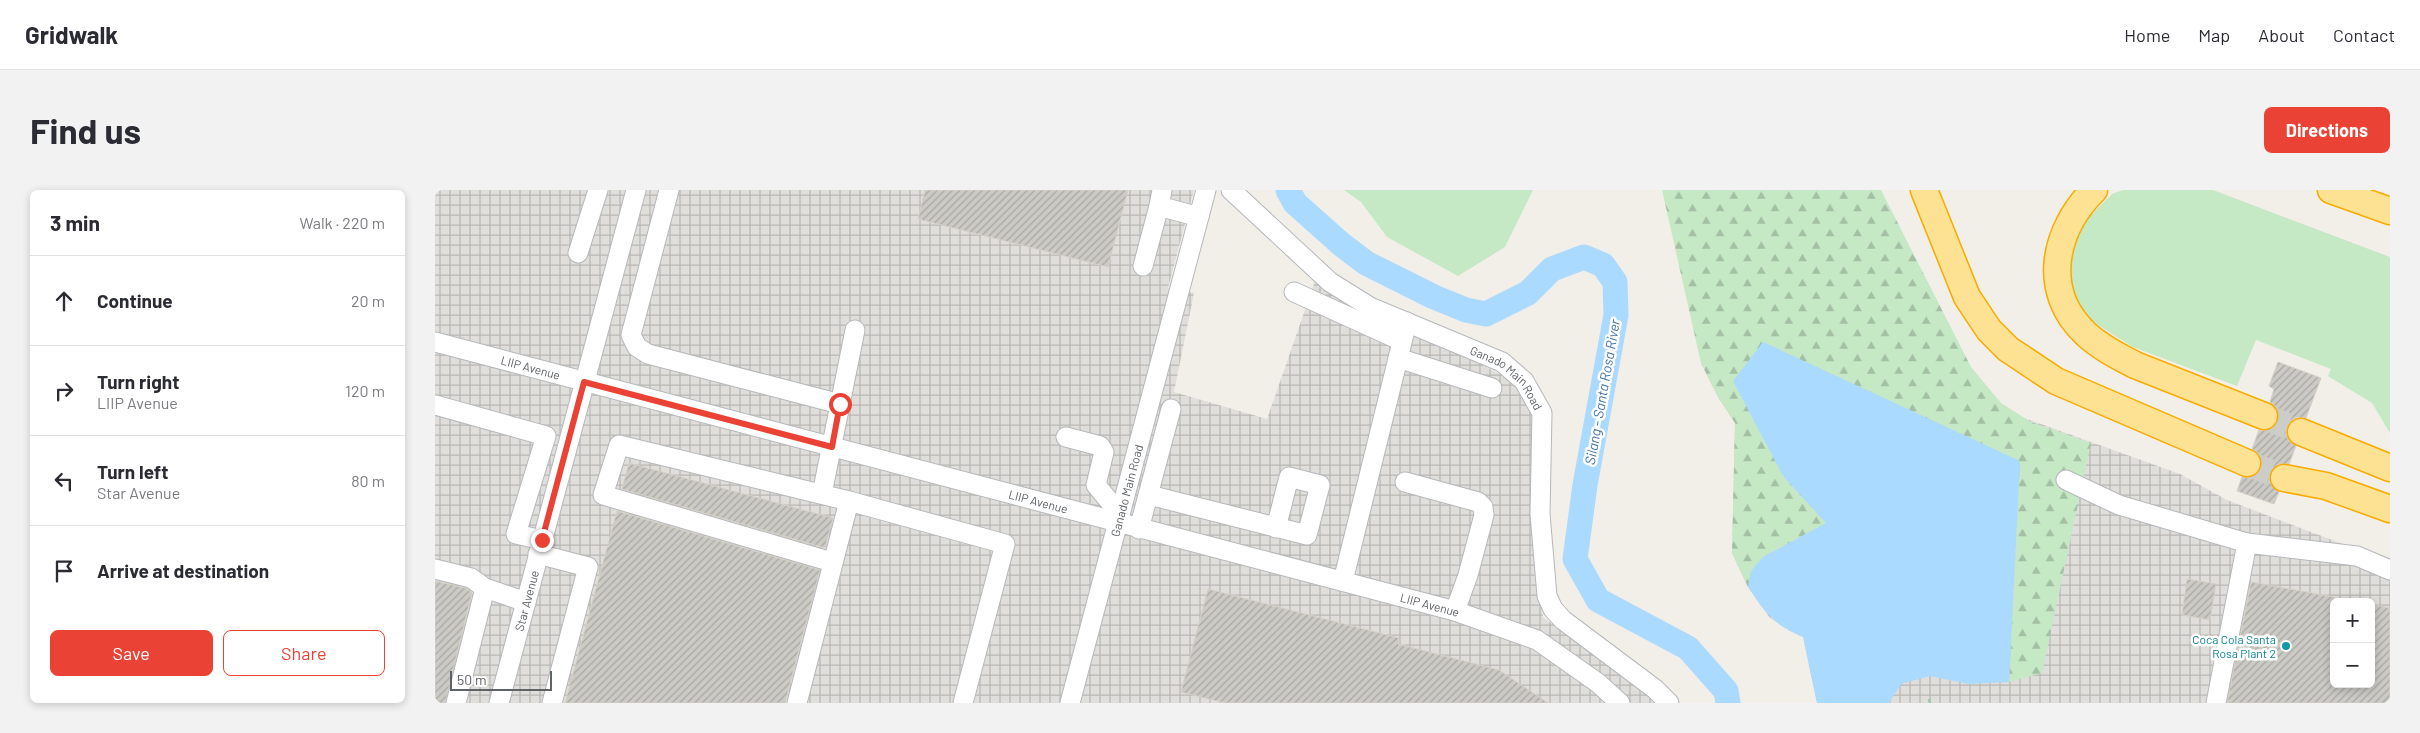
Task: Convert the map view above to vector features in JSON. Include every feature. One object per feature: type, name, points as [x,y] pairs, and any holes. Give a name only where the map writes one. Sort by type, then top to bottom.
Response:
[{"type":"highway","points":[[1924,190],[1967,297],[1989,330],[2008,349],[2056,381],[2247,463]]},
{"type":"highway","points":[[2094,190],[2074,212],[2066,226],[2060,243],[2057,261],[2059,280],[2063,300],[2071,317],[2086,334],[2135,365],[2264,416]]},
{"type":"highway","points":[[2331,190],[2390,211]]},
{"type":"highway","points":[[2301,432],[2390,468]]},
{"type":"highway","points":[[2284,478],[2326,486],[2390,509]]},
{"type":"street","points":[[578,253],[598,190]]},
{"type":"street","name":"Star Avenue","points":[[499,703],[636,190]]},
{"type":"street","points":[[669,190],[631,335],[637,347],[648,354],[840,404]]},
{"type":"street","name":"Ganado Main Road","points":[[1070,703],[1206,190]]},
{"type":"street","name":"Ganado Main Road","points":[[1231,190],[1330,282],[1370,307],[1502,362],[1524,381],[1542,413],[1540,514],[1547,596],[1553,609],[1563,620],[1655,689],[1669,703]]},
{"type":"street","points":[[1143,266],[1161,198],[1199,217]]},
{"type":"street","points":[[1294,292],[1400,350],[1492,388]]},
{"type":"street","points":[[1343,581],[1407,322]]},
{"type":"street","points":[[822,494],[855,330]]},
{"type":"street","name":"LIIP Avenue","points":[[435,342],[832,447],[1119,518],[1139,528],[1455,610],[1537,640],[1598,683],[1620,703]]},
{"type":"street","points":[[435,405],[546,436],[516,534],[540,547],[588,567],[552,703]]},
{"type":"street","points":[[1139,528],[1171,409]]},
{"type":"street","points":[[1066,437],[1100,446],[1104,452],[1096,485],[1119,518]]},
{"type":"street","points":[[832,562],[603,495],[619,445],[822,494],[1005,544],[963,703]]},
{"type":"street","points":[[2066,480],[2119,505],[2247,542],[2357,556],[2390,570]]},
{"type":"street","points":[[1405,482],[1478,502],[1483,508],[1484,515],[1468,575],[1455,610]]},
{"type":"street","points":[[1149,495],[1276,528]]},
{"type":"street","points":[[797,703],[849,501]]},
{"type":"street","points":[[2217,703],[2247,542]]},
{"type":"street","points":[[435,569],[471,578],[485,588],[526,602]]},
{"type":"street","points":[[456,703],[485,588]]},
{"type":"shaded area","points":[[435,190],[1194,190],[1168,288],[1194,293],[1174,392],[1267,419],[1315,281],[1375,320],[1461,354],[1517,383],[1536,421],[1535,560],[1543,617],[1657,703],[435,703]]},
{"type":"shaded area","points":[[1746,318],[2180,474],[2227,500],[2390,562],[2390,703],[1817,703],[1803,637],[1788,630],[1769,617],[1748,587],[1732,553],[1735,423],[1718,397],[1701,363]]},
{"type":"green space","points":[[1344,190],[1533,190],[1505,247],[1458,276],[1387,237],[1361,202]]},
{"type":"green space","points":[[1662,190],[1881,190],[1971,367],[2001,403],[2031,422],[2091,443],[2042,673],[2009,682],[2020,461],[1782,476],[1826,523],[1763,557],[1751,571],[1748,587],[1732,553],[1735,423],[1718,397],[1701,363]]},
{"type":"green space","points":[[2123,190],[2213,190],[2390,257],[2390,433],[2372,403],[2328,376],[2331,369],[2256,340],[2237,386],[2133,347],[2098,325],[2077,308],[2066,262],[2082,224],[2112,194]]},
{"type":"water","points":[[1763,342],[2020,461],[2009,682],[1969,684],[1930,676],[1901,684],[1889,703],[1817,703],[1803,637],[1784,627],[1771,617],[1748,587],[1751,571],[1763,557],[1826,523],[1783,476],[1733,381]]},
{"type":"building","points":[[925,190],[1128,190],[1108,267],[918,219]]},
{"type":"building","points":[[2278,362],[2321,378],[2306,418],[2298,417],[2292,420],[2287,427],[2286,434],[2289,441],[2296,446],[2289,464],[2279,464],[2272,469],[2269,475],[2270,483],[2279,492],[2274,504],[2237,491],[2242,477],[2249,478],[2256,475],[2261,468],[2262,461],[2259,454],[2252,449],[2259,430],[2266,431],[2273,428],[2278,421],[2279,414],[2276,407],[2270,402],[2274,389],[2269,386]]},
{"type":"building","points":[[629,463],[833,518],[825,548],[622,489]]},
{"type":"building","points":[[617,511],[820,570],[785,703],[565,703]]},
{"type":"building","points":[[2187,579],[2216,584],[2210,620],[2182,615]]},
{"type":"building","points":[[435,581],[466,588],[472,593],[445,703],[435,703]]},
{"type":"building","name":"Coca Cola Santa Rosa Plant 2","points":[[2251,582],[2334,597],[2330,598],[2330,688],[2375,688],[2375,605],[2390,608],[2390,703],[2227,703]]},
{"type":"building","points":[[1208,589],[1399,638],[1398,644],[1499,670],[1548,703],[1225,703],[1181,692]]},
{"type":"waterway","name":"Silang - Santa Rosa River","points":[[1288,190],[1295,203],[1341,244],[1366,263],[1434,297],[1466,310],[1486,314],[1528,293],[1552,269],[1584,257],[1603,265],[1615,282],[1616,315],[1585,485],[1575,559],[1598,600],[1688,648],[1726,691],[1728,703]]},
{"type":"tunnel","points":[[2264,416],[2301,432]]},
{"type":"tunnel","points":[[2247,463],[2284,478]]},
{"type":"place","name":"Coca Cola Santa Rosa Plant 2","points":[[2286,646]]},
{"type":"route","points":[[542,540],[584,382],[832,447],[840,404]]}]
